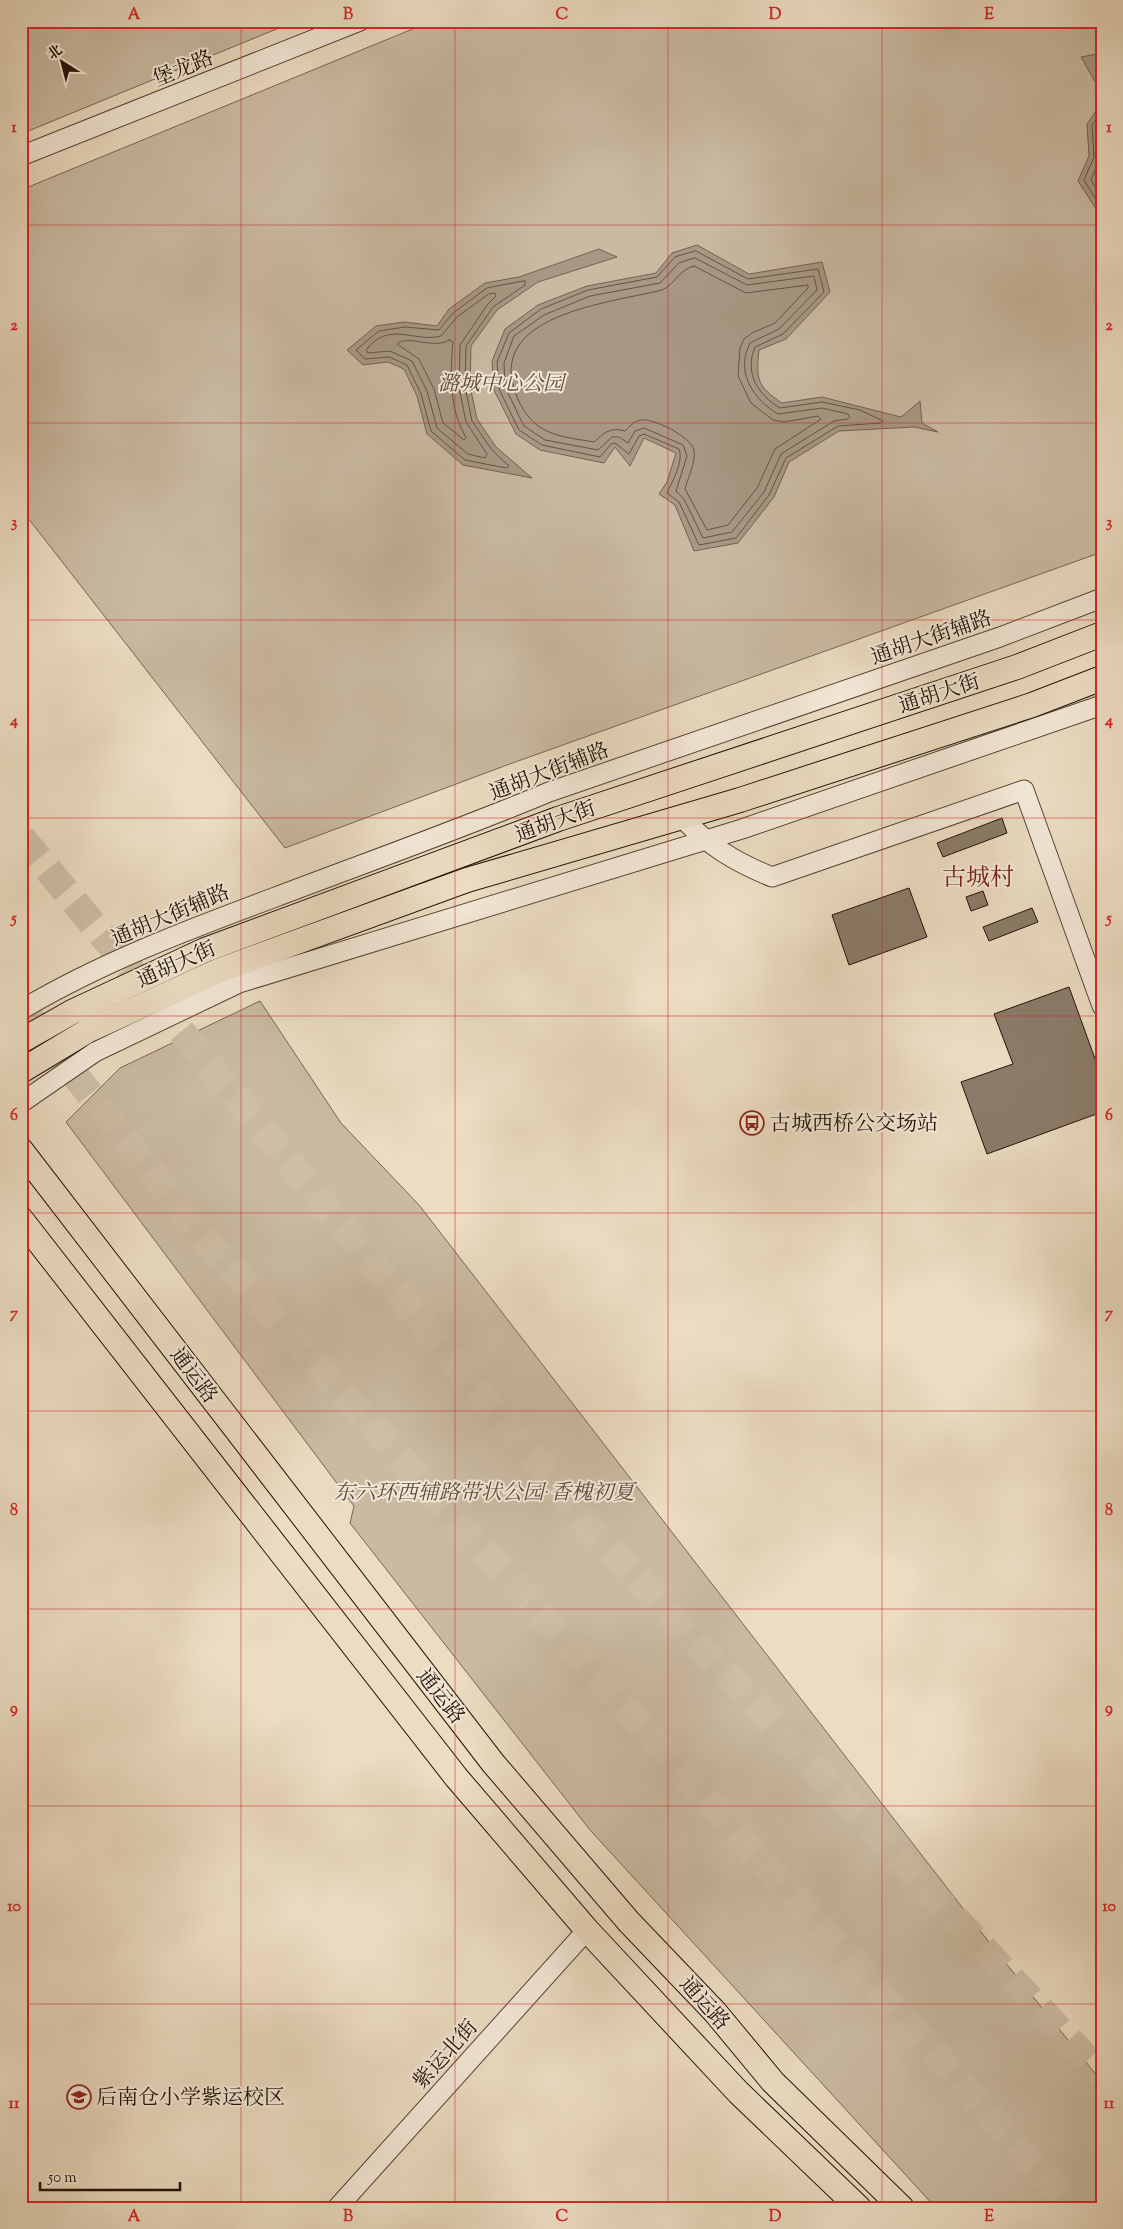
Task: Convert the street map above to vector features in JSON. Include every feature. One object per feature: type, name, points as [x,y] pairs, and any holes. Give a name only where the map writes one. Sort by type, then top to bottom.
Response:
[{"type":"main road","name":"通胡大街","points":[[21,1041],[72,1012],[205,950],[558,819],[1017,667],[1102,634]]},
{"type":"main road","name":"通胡大街","points":[[21,1072],[89,1030],[220,970],[467,880],[740,800],[1022,708],[1102,678]]},
{"type":"main road","name":"通运路","points":[[21,1150],[493,1763],[629,1922],[715,2012],[773,2082],[894,2205]]},
{"type":"main road","name":"通运路","points":[[21,1219],[456,1778],[586,1930],[738,2092],[859,2208]]},
{"type":"street","name":"堡龙路","points":[[21,156],[360,21]]},
{"type":"street","name":"通胡大街辅路","points":[[21,1010],[50,992],[183,931],[492,816],[549,792],[1000,637],[1102,598]]},
{"type":"street","points":[[21,1103],[95,1052],[239,983],[704,840],[1037,729],[1102,705]]},
{"type":"street","points":[[681,817],[704,840],[740,864],[772,876],[1024,790],[1102,1006]]},
{"type":"street","name":"紫运北街","points":[[337,2208],[586,1930]]},
{"type":"green space","points":[[21,21],[296,21],[21,134]]},
{"type":"green space","name":"潞城中心公园","points":[[432,21],[1102,21],[1102,552],[507,765],[285,848],[21,509],[21,190]]},
{"type":"green space","name":"东六环西辅路带状公园·香槐初夏","points":[[260,1001],[341,1123],[419,1205],[992,1946],[1102,2082],[1102,2208],[936,2208],[590,1830],[350,1523],[354,1506],[66,1122],[120,1068]]},
{"type":"water","points":[[1102,53],[1102,218],[1078,181],[1089,156],[1087,124],[1101,104],[1097,85],[1081,57]]},
{"type":"water","points":[[697,245],[749,274],[822,262],[830,292],[786,339],[759,350],[758,375],[767,392],[782,403],[822,397],[901,417],[920,401],[922,423],[938,432],[914,427],[839,431],[789,462],[774,497],[738,543],[694,551],[675,505],[659,494],[667,482],[676,453],[644,438],[630,466],[615,447],[604,463],[540,450],[516,434],[494,390],[492,361],[505,329],[538,305],[587,286],[656,273],[672,253]]},
{"type":"water","points":[[599,249],[617,257],[538,282],[497,310],[471,346],[470,386],[477,419],[496,447],[532,478],[463,465],[427,434],[417,396],[404,369],[388,362],[363,365],[347,350],[376,326],[404,322],[437,326],[449,309],[485,283],[519,277]]},
{"type":"building","points":[[1002,818],[1007,833],[943,857],[937,843]]},
{"type":"building","points":[[909,888],[927,937],[849,965],[832,915]]},
{"type":"building","points":[[983,891],[988,905],[971,911],[966,897]]},
{"type":"building","points":[[1032,908],[1038,922],[989,941],[983,927]]},
{"type":"building","points":[[1069,987],[1102,1078],[1102,1112],[987,1154],[961,1082],[1013,1064],[994,1014]]},
{"type":"tunnel","points":[[21,837],[607,1547],[1102,2075]]},
{"type":"tunnel","points":[[21,1006],[192,1225],[1073,2208]]},
{"type":"place","name":"古城西桥公交场站","points":[[752,1123]]},
{"type":"place","name":"后南仓小学紫运校区","points":[[79,2097]]},
{"type":"district","name":"古城村","points":[[978,877]]}]
